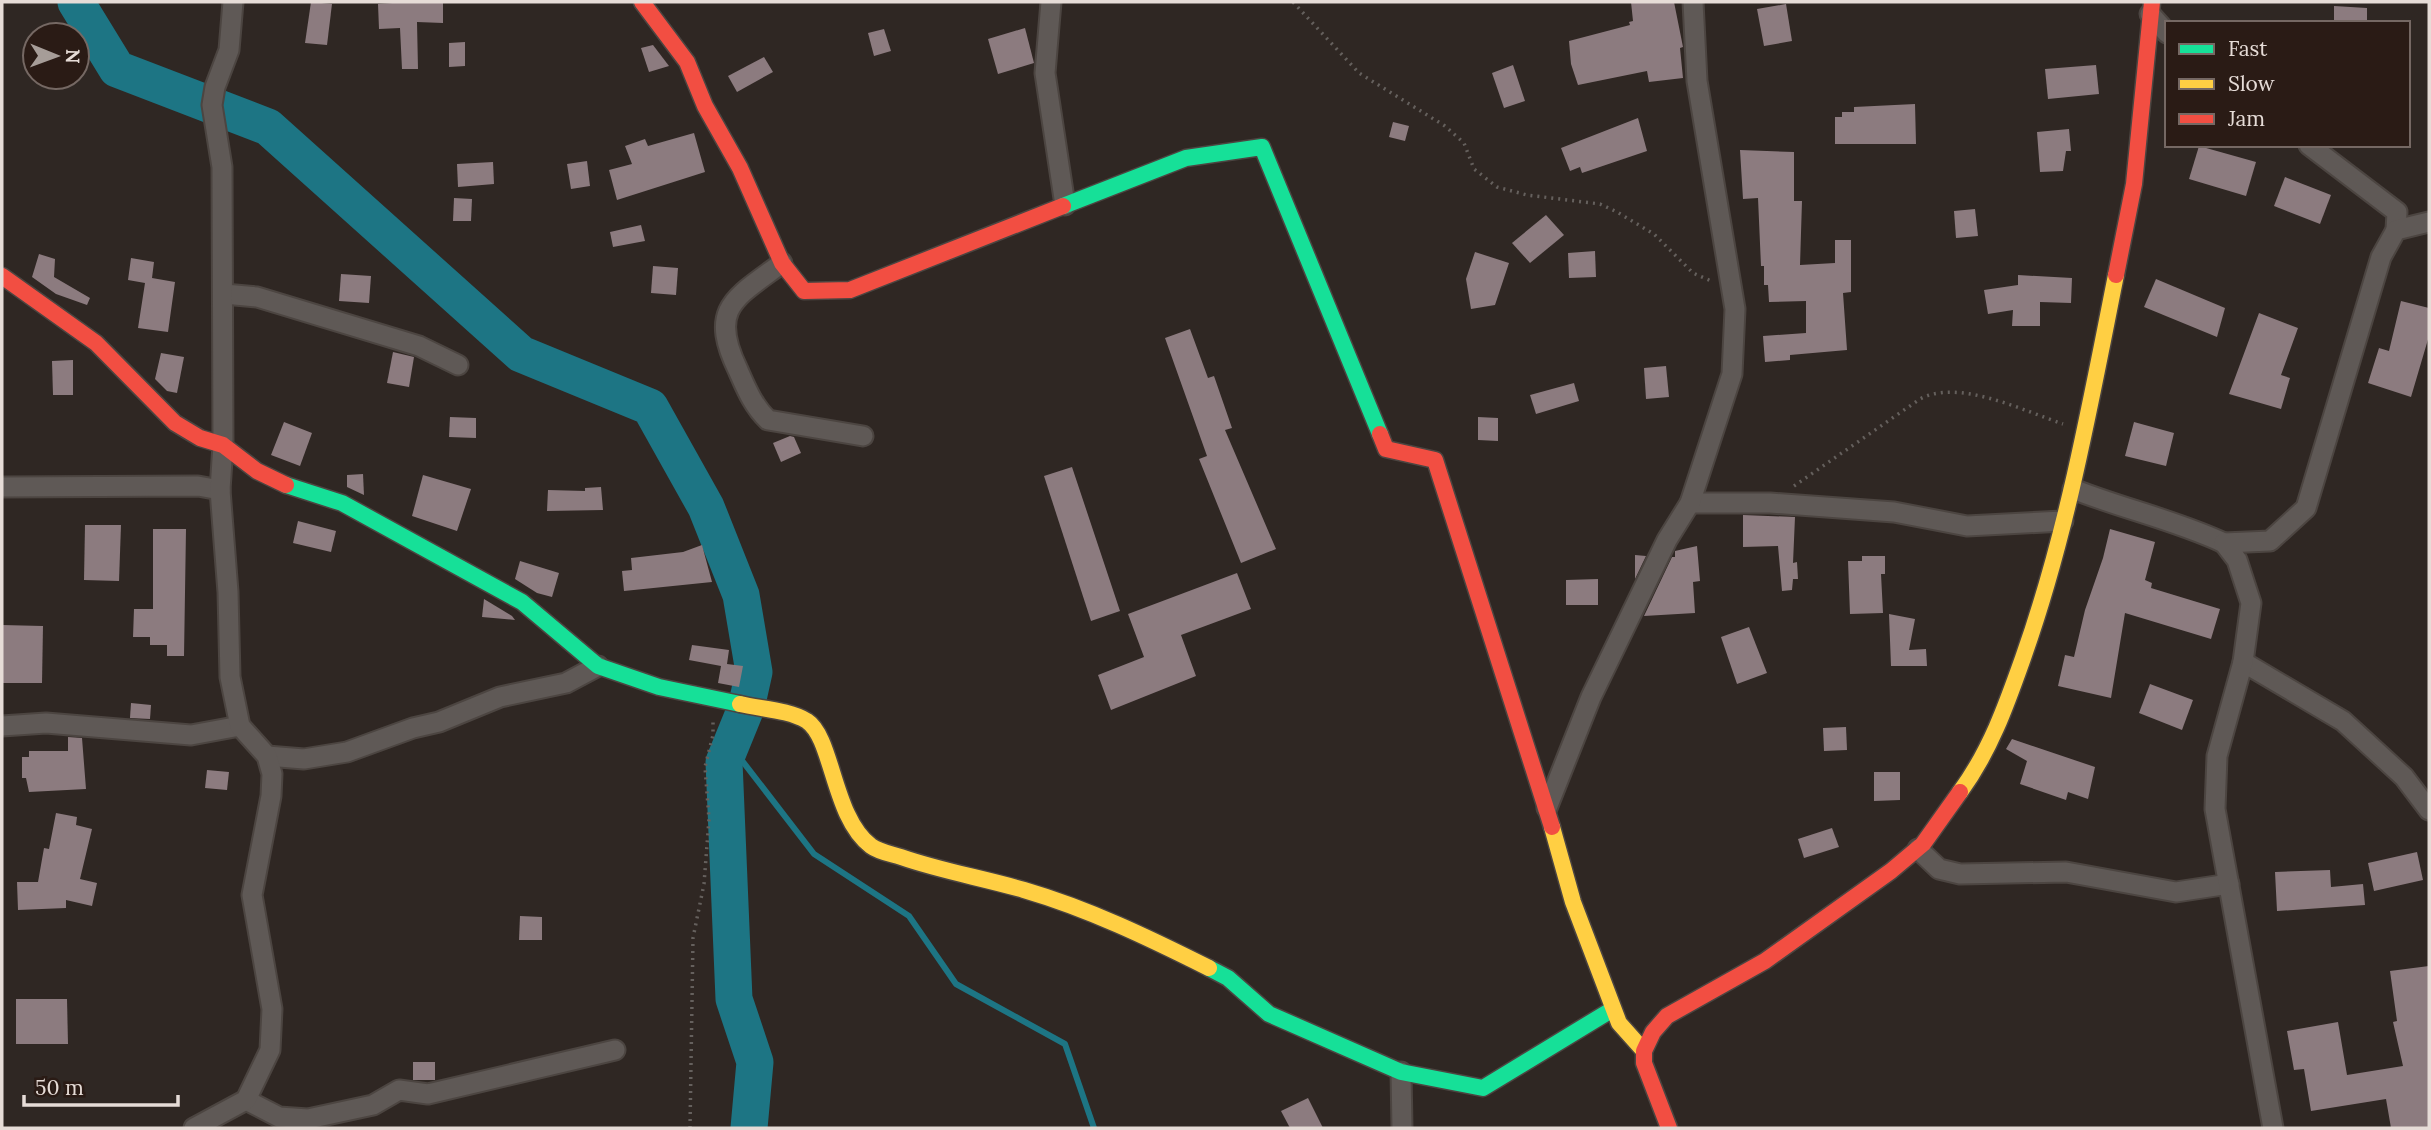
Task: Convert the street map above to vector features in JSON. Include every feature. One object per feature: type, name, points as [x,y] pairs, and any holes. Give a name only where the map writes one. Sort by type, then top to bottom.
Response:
[{"type":"street","points":[[194,1128],[246,1100],[270,1049],[272,1023],[272,1009],[252,895],[271,796],[272,774],[267,756],[240,726],[230,677],[228,592],[220,489],[224,294],[222,167],[212,105],[215,87],[229,50],[233,2]]},
{"type":"street","points":[[642,2],[687,62],[705,106],[740,168],[782,262],[804,291],[850,290],[1186,158],[1262,147],[1386,449],[1435,460],[1547,807],[1573,902],[1619,1023],[1644,1051]]},
{"type":"street","points":[[1051,2],[1045,73],[1065,205]]},
{"type":"street","points":[[1547,807],[1591,697],[1667,540],[1690,503],[1732,374],[1736,335],[1732,292],[1697,81],[1693,2]]},
{"type":"street","points":[[2151,8],[2165,30]]},
{"type":"street","points":[[1669,1128],[1647,1077],[1644,1051],[1653,1032],[1667,1017],[1693,999],[1765,961],[1918,849],[1963,788],[1997,732],[2048,588],[2073,489],[2134,184],[2151,8]]},
{"type":"street","points":[[2224,543],[2270,541],[2306,508],[2381,257],[2396,230],[2397,212],[2312,147]]},
{"type":"street","points":[[2396,230],[2429,222]]},
{"type":"street","points":[[782,262],[741,293],[727,310],[724,337],[732,359],[758,411],[768,420],[863,436]]},
{"type":"street","points":[[2,276],[96,343],[175,423],[200,438],[223,445],[257,471],[298,491],[342,503],[390,527],[454,566],[522,602],[598,666],[659,687],[799,717],[810,723],[818,736],[846,814],[857,832],[873,848],[933,868],[1024,890],[1122,924],[1228,978],[1269,1014],[1401,1072],[1483,1088],[1614,1009]]},
{"type":"street","points":[[224,294],[257,297],[407,342],[458,365]]},
{"type":"street","points":[[2,487],[187,486],[220,489]]},
{"type":"street","points":[[2073,489],[2188,526],[2224,543],[2237,560],[2251,603],[2243,662],[2226,719],[2214,780],[2215,809],[2273,1128]]},
{"type":"street","points":[[1690,503],[1770,503],[1901,512],[1967,526],[2063,521]]},
{"type":"street","points":[[2243,662],[2343,721],[2404,777],[2429,810]]},
{"type":"street","points":[[267,756],[304,759],[347,752],[413,728],[439,722],[500,696],[566,683],[598,666]]},
{"type":"street","points":[[2,726],[46,723],[191,735],[240,726]]},
{"type":"street","points":[[1918,849],[1939,869],[1960,873],[2066,872],[2176,892],[2229,884]]},
{"type":"street","points":[[246,1100],[279,1117],[308,1119],[373,1105],[398,1090],[428,1094],[615,1050]]},
{"type":"street","points":[[1401,1072],[1402,1128]]},
{"type":"path","points":[[1293,2],[1359,73],[1445,126],[1464,143],[1474,169],[1497,187],[1539,197],[1600,204],[1654,234],[1693,273],[1732,292]]},
{"type":"path","points":[[1770,503],[1840,452],[1931,392],[1965,392],[2084,430]]},
{"type":"path","points":[[690,1128],[694,938],[704,884],[709,819],[705,767],[713,735],[713,699]]},
{"type":"building","points":[[311,2],[332,4],[327,45],[305,43]]},
{"type":"building","points":[[443,2],[443,23],[417,22],[418,69],[402,69],[400,28],[379,29],[378,4]]},
{"type":"building","points":[[1631,2],[1674,2],[1683,47],[1680,48],[1683,78],[1649,82],[1647,71],[1578,85],[1571,64],[1569,41],[1630,25],[1629,22],[1633,21]]},
{"type":"building","points":[[1786,4],[1792,41],[1764,46],[1757,9]]},
{"type":"building","points":[[2334,6],[2367,8],[2367,21],[2334,21]]},
{"type":"building","points":[[1025,28],[1034,63],[998,74],[988,39]]},
{"type":"building","points":[[884,29],[891,51],[874,56],[868,33]]},
{"type":"building","points":[[465,42],[465,66],[449,67],[449,43]]},
{"type":"building","points":[[653,45],[669,66],[649,72],[641,48]]},
{"type":"building","points":[[764,57],[773,72],[737,92],[728,76]]},
{"type":"building","points":[[1513,65],[1525,101],[1504,108],[1492,73]]},
{"type":"building","points":[[2096,65],[2099,94],[2048,99],[2045,69]]},
{"type":"building","points":[[1915,104],[1916,144],[1835,144],[1835,117],[1842,117],[1842,112],[1854,112],[1854,107]]},
{"type":"building","points":[[1638,118],[1647,151],[1582,173],[1580,167],[1570,171],[1561,148]]},
{"type":"building","points":[[1393,122],[1409,126],[1405,141],[1389,137]]},
{"type":"building","points":[[2069,129],[2071,151],[2066,151],[2063,171],[2040,172],[2037,132]]},
{"type":"building","points":[[694,133],[705,172],[617,200],[609,170],[632,164],[625,146],[645,139],[648,146]]},
{"type":"building","points":[[2199,147],[2256,162],[2246,196],[2189,179]]},
{"type":"building","points":[[1740,150],[1794,152],[1794,201],[1802,201],[1800,265],[1835,263],[1835,240],[1851,240],[1851,292],[1843,293],[1847,350],[1790,355],[1790,360],[1765,362],[1763,336],[1806,333],[1806,301],[1769,302],[1768,285],[1764,285],[1764,266],[1761,266],[1758,198],[1743,199]]},
{"type":"building","points":[[587,161],[590,186],[571,189],[567,164]]},
{"type":"building","points":[[493,162],[494,184],[458,187],[457,164]]},
{"type":"building","points":[[2285,177],[2331,195],[2320,224],[2274,206]]},
{"type":"building","points":[[454,198],[472,199],[471,221],[453,221]]},
{"type":"building","points":[[1975,209],[1978,236],[1956,238],[1954,211]]},
{"type":"building","points":[[1546,215],[1564,235],[1530,263],[1512,243]]},
{"type":"building","points":[[641,225],[645,241],[613,247],[610,232]]},
{"type":"building","points":[[1595,251],[1596,277],[1569,278],[1568,253]]},
{"type":"building","points":[[1475,252],[1509,263],[1495,305],[1471,309],[1466,279]]},
{"type":"building","points":[[39,254],[55,259],[54,277],[90,298],[87,305],[56,294],[32,277]]},
{"type":"building","points":[[131,258],[154,262],[152,278],[175,282],[168,332],[138,328],[145,283],[128,280]]},
{"type":"building","points":[[653,266],[678,268],[676,295],[651,293]]},
{"type":"building","points":[[341,274],[371,276],[369,303],[339,301]]},
{"type":"building","points":[[2018,275],[2072,278],[2071,303],[2040,302],[2040,326],[2012,326],[2013,310],[1988,314],[1984,290],[2018,285]]},
{"type":"building","points":[[2156,279],[2225,308],[2217,337],[2144,307]]},
{"type":"building","points":[[2401,301],[2429,308],[2429,336],[2411,397],[2368,383],[2379,348],[2389,351]]},
{"type":"building","points":[[2259,313],[2298,328],[2281,375],[2290,378],[2281,409],[2229,394]]},
{"type":"building","points":[[1190,329],[1208,378],[1214,376],[1232,428],[1225,430],[1276,549],[1241,563],[1199,459],[1207,456],[1165,338]]},
{"type":"building","points":[[393,352],[414,357],[409,387],[387,383]]},
{"type":"building","points":[[161,353],[184,357],[177,393],[167,391],[155,379]]},
{"type":"building","points":[[73,360],[73,395],[53,395],[52,361]]},
{"type":"building","points":[[1666,366],[1669,397],[1646,399],[1644,368]]},
{"type":"building","points":[[1574,383],[1579,401],[1536,414],[1530,395]]},
{"type":"building","points":[[450,417],[476,418],[476,438],[449,437]]},
{"type":"building","points":[[1478,417],[1498,418],[1498,441],[1478,440]]},
{"type":"building","points":[[284,422],[312,433],[300,466],[271,455]]},
{"type":"building","points":[[2134,422],[2174,433],[2166,466],[2125,456]]},
{"type":"building","points":[[794,437],[801,453],[781,462],[773,443]]},
{"type":"building","points":[[1072,467],[1120,611],[1091,621],[1044,476]]},
{"type":"building","points":[[363,474],[364,495],[347,487],[347,475]]},
{"type":"building","points":[[423,475],[471,489],[457,531],[412,516]]},
{"type":"building","points":[[601,487],[603,510],[547,511],[548,490],[585,491],[585,488]]},
{"type":"building","points":[[1743,515],[1795,517],[1793,563],[1797,562],[1798,579],[1793,579],[1792,590],[1782,591],[1778,546],[1743,547]]},
{"type":"building","points":[[298,521],[336,531],[331,552],[293,543]]},
{"type":"building","points":[[85,525],[121,525],[119,581],[84,580]]},
{"type":"building","points":[[153,529],[186,529],[184,656],[167,656],[167,645],[150,645],[150,637],[133,637],[134,609],[153,609]]},
{"type":"building","points":[[2110,529],[2155,542],[2145,580],[2152,583],[2151,588],[2220,609],[2211,639],[2125,613],[2111,698],[2058,686],[2065,655],[2074,657],[2085,610]]},
{"type":"building","points":[[702,545],[712,582],[624,591],[622,571],[632,570],[631,558],[683,552]]},
{"type":"building","points":[[1697,546],[1700,581],[1693,582],[1695,613],[1644,616],[1672,557],[1675,557],[1675,551]]},
{"type":"building","points":[[1635,555],[1646,556],[1635,579]]},
{"type":"building","points":[[1862,556],[1885,556],[1885,574],[1881,574],[1883,613],[1850,614],[1848,561],[1862,561]]},
{"type":"building","points":[[520,561],[559,573],[552,597],[537,593],[515,579]]},
{"type":"building","points":[[1237,573],[1251,609],[1181,635],[1196,676],[1111,710],[1098,675],[1144,657],[1128,614]]},
{"type":"building","points":[[1598,579],[1598,605],[1566,605],[1566,580]]},
{"type":"building","points":[[484,599],[512,616],[515,620],[482,617]]},
{"type":"building","points":[[1889,614],[1915,619],[1909,650],[1926,649],[1927,666],[1891,666]]},
{"type":"building","points":[[2,625],[43,626],[42,683],[2,683]]},
{"type":"building","points":[[1749,627],[1767,673],[1737,684],[1721,637]]},
{"type":"building","points":[[692,645],[729,650],[727,664],[743,666],[739,687],[718,683],[721,666],[689,660]]},
{"type":"building","points":[[2150,684],[2193,700],[2182,730],[2139,713]]},
{"type":"building","points":[[131,703],[151,705],[150,719],[130,718]]},
{"type":"building","points":[[1846,727],[1847,750],[1824,751],[1823,728]]},
{"type":"building","points":[[68,737],[82,738],[86,789],[29,792],[26,778],[22,778],[22,757],[29,757],[29,751],[68,751]]},
{"type":"building","points":[[2012,739],[2095,767],[2088,799],[2068,792],[2066,800],[2020,784],[2027,761],[2006,749]]},
{"type":"building","points":[[207,770],[229,772],[227,790],[205,788]]},
{"type":"building","points":[[1874,772],[1900,772],[1900,800],[1874,801]]},
{"type":"building","points":[[56,813],[77,817],[76,825],[92,829],[80,879],[97,883],[92,906],[66,900],[66,908],[18,910],[17,882],[38,882],[44,848],[49,849]]},
{"type":"building","points":[[1832,828],[1839,847],[1804,858],[1798,839]]},
{"type":"building","points":[[2417,852],[2423,880],[2374,891],[2368,863]]},
{"type":"building","points":[[2330,870],[2331,887],[2363,884],[2365,905],[2277,911],[2275,872]]},
{"type":"building","points":[[520,916],[542,917],[542,940],[519,940]]},
{"type":"building","points":[[2429,966],[2429,1128],[2391,1128],[2386,1099],[2311,1111],[2304,1069],[2294,1070],[2287,1031],[2338,1022],[2347,1075],[2403,1066],[2393,1022],[2397,1021],[2390,971]]},
{"type":"building","points":[[16,999],[67,999],[68,1044],[16,1044]]},
{"type":"building","points":[[413,1062],[435,1062],[435,1080],[413,1080]]},
{"type":"building","points":[[1308,1098],[1323,1128],[1290,1128],[1281,1111]]},
{"type":"waterway","points":[[76,2],[117,69],[268,127],[521,354],[650,407],[706,507],[741,595],[754,672],[746,708],[724,762],[734,999],[755,1062],[749,1128]]},
{"type":"waterway","points":[[730,745],[814,854],[909,916],[956,984],[1065,1044],[1094,1128]]},
{"type":"traffic: fast","points":[[1063,206],[1186,158],[1262,147],[1380,434]]},
{"type":"traffic: fast","points":[[286,485],[342,503],[522,602],[598,666],[659,687],[740,704]]},
{"type":"traffic: fast","points":[[1209,968],[1228,978],[1269,1014],[1401,1072],[1483,1088],[1613,1009]]},
{"type":"traffic: slow","points":[[1960,792],[1980,761],[1996,728],[2039,611],[2065,517],[2116,275]]},
{"type":"traffic: slow","points":[[740,704],[792,714],[807,721],[816,730],[849,817],[858,833],[874,848],[1072,906],[1209,968]]},
{"type":"traffic: slow","points":[[1552,827],[1573,902],[1619,1023],[1644,1051]]},
{"type":"traffic: jam","points":[[642,2],[687,62],[705,106],[740,168],[782,263],[804,291],[850,290],[1063,206]]},
{"type":"traffic: jam","points":[[2116,275],[2134,184],[2152,2]]},
{"type":"traffic: jam","points":[[2,276],[96,343],[175,423],[200,438],[223,445],[257,471],[286,485]]},
{"type":"traffic: jam","points":[[1380,434],[1386,449],[1435,460],[1552,827]]},
{"type":"traffic: jam","points":[[1669,1128],[1644,1063],[1644,1051],[1653,1032],[1667,1016],[1765,961],[1891,871],[1923,844],[1960,792]]}]
